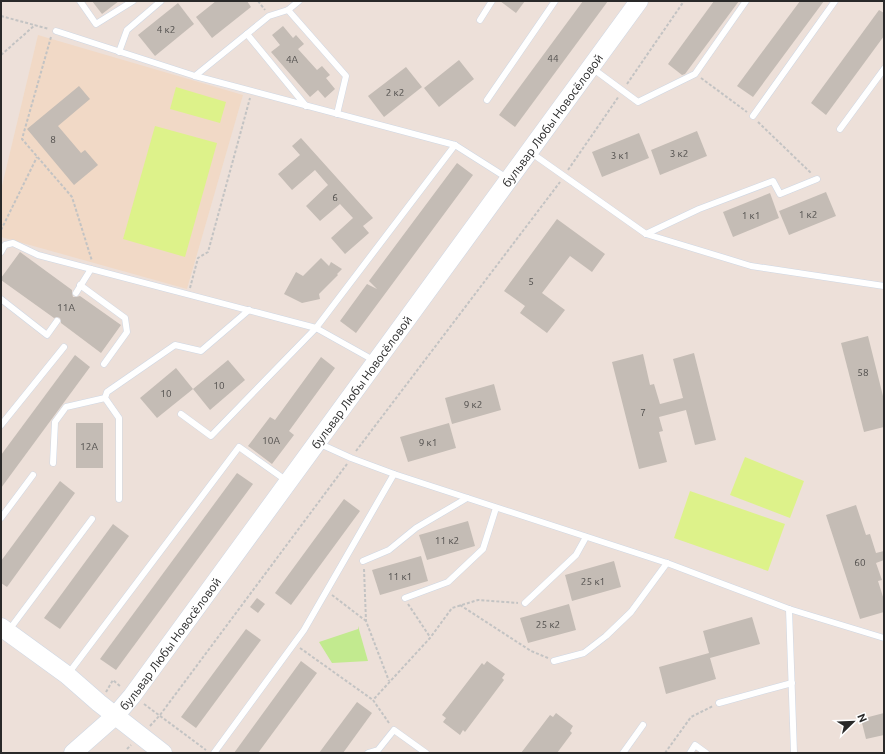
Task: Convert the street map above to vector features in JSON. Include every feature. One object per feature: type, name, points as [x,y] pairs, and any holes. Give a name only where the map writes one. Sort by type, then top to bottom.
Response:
[{"type":"street","name":"бульвар Любы Новосёловой","points":[[73,753],[115,716],[132,696],[639,1]]},
{"type":"street","points":[[4,629],[67,675],[99,703],[163,753]]},
{"type":"lane","points":[[80,1],[96,24],[133,1]]},
{"type":"lane","points":[[119,52],[127,30],[162,1]]},
{"type":"lane","points":[[195,76],[270,16],[288,10],[299,1]]},
{"type":"lane","points":[[480,20],[492,1]]},
{"type":"lane","points":[[487,100],[555,1]]},
{"type":"lane","points":[[591,67],[638,102],[695,74],[746,1]]},
{"type":"lane","points":[[753,116],[835,1]]},
{"type":"lane","points":[[288,10],[346,76],[337,114]]},
{"type":"lane","points":[[55,31],[195,76],[455,145],[509,179]]},
{"type":"lane","points":[[247,34],[306,106]]},
{"type":"lane","points":[[840,129],[884,68]]},
{"type":"lane","points":[[181,414],[211,436],[316,328],[455,145]]},
{"type":"lane","points":[[529,152],[646,234],[751,266],[884,286]]},
{"type":"lane","points":[[646,234],[699,209],[773,181],[780,194],[817,179]]},
{"type":"lane","points":[[1,252],[5,245],[13,243],[38,255],[316,328],[376,362]]},
{"type":"lane","points":[[76,292],[91,269]]},
{"type":"lane","points":[[80,285],[125,318],[127,332],[104,364]]},
{"type":"lane","points":[[1,299],[47,335],[57,321]]},
{"type":"lane","points":[[105,398],[107,392],[174,345],[201,351],[249,310]]},
{"type":"lane","points":[[1,426],[64,347]]},
{"type":"lane","points":[[53,463],[55,422],[66,407],[105,398]]},
{"type":"lane","points":[[105,398],[119,418],[119,499]]},
{"type":"lane","points":[[317,443],[351,458],[394,474],[667,563],[789,609],[884,638]]},
{"type":"lane","points":[[67,675],[239,447],[288,482]]},
{"type":"lane","points":[[214,753],[304,630],[394,474]]},
{"type":"lane","points":[[1,518],[33,475]]},
{"type":"lane","points":[[363,561],[389,550],[416,528],[467,498]]},
{"type":"lane","points":[[404,598],[448,582],[483,550],[496,508]]},
{"type":"lane","points":[[4,629],[92,519]]},
{"type":"lane","points":[[525,603],[576,555],[586,536]]},
{"type":"lane","points":[[554,661],[584,653],[606,636],[631,612],[667,563]]},
{"type":"lane","points":[[789,609],[794,753]]},
{"type":"lane","points":[[720,702],[792,683]]},
{"type":"lane","points":[[623,753],[642,725]]},
{"type":"lane","points":[[368,753],[378,750],[394,730],[426,753]]},
{"type":"lane","points":[[690,753],[695,745],[706,753]]},
{"type":"path","points":[[127,749],[160,715],[351,458],[564,176],[684,1]]},
{"type":"path","points":[[1,16],[55,31],[22,139],[72,197],[92,262],[91,269]]},
{"type":"path","points":[[1,55],[34,25]]},
{"type":"path","points":[[695,74],[753,116],[817,179]]},
{"type":"path","points":[[188,294],[198,258],[208,252],[252,91]]},
{"type":"path","points":[[1,230],[37,157]]},
{"type":"path","points":[[363,561],[366,621],[389,681]]},
{"type":"path","points":[[327,591],[366,621]]},
{"type":"path","points":[[404,598],[430,638]]},
{"type":"path","points":[[372,700],[430,638],[452,608],[478,600],[525,603]]},
{"type":"path","points":[[460,605],[531,651],[554,661]]},
{"type":"path","points":[[294,644],[372,700],[394,730]]},
{"type":"path","points":[[99,703],[113,680],[132,696],[210,753]]},
{"type":"path","points":[[665,753],[692,717],[720,702]]},
{"type":"shaded area","points":[[38,35],[243,95],[187,289],[1,237],[1,190]]},
{"type":"green space","points":[[176,87],[226,102],[220,123],[170,109]]},
{"type":"green space","points":[[155,126],[217,143],[185,257],[123,239]]},
{"type":"green space","points":[[745,457],[804,481],[790,518],[730,495]]},
{"type":"green space","points":[[690,491],[785,524],[768,571],[674,538]]},
{"type":"green space","points":[[358,626],[368,661],[332,663],[319,642],[358,629]]},
{"type":"building","points":[[92,1],[119,1],[102,14]]},
{"type":"building","points":[[216,1],[247,1],[251,7],[212,38],[196,17]]},
{"type":"building","points":[[500,1],[525,1],[516,13]]},
{"type":"building","points":[[583,1],[608,1],[515,127],[499,115]]},
{"type":"building","points":[[714,1],[739,1],[685,74],[682,75],[668,64]]},
{"type":"building","points":[[800,1],[824,1],[753,97],[737,86]]},
{"type":"building","points":[[178,3],[194,24],[155,56],[138,35]]},
{"type":"building","points":[[879,10],[884,13],[884,36],[826,115],[811,103]]},
{"type":"building","points":[[283,26],[293,38],[296,35],[304,44],[298,49],[317,70],[322,66],[330,75],[326,78],[335,89],[325,98],[318,90],[310,97],[271,52],[280,45],[272,35]]},
{"type":"building","points":[[459,60],[474,79],[439,107],[424,88]]},
{"type":"building","points":[[406,67],[422,87],[384,117],[368,96]]},
{"type":"building","points":[[79,86],[90,99],[58,126],[81,153],[85,150],[98,165],[74,185],[27,129]]},
{"type":"building","points":[[697,131],[707,156],[660,175],[651,150]]},
{"type":"building","points":[[639,133],[649,158],[602,177],[592,152]]},
{"type":"building","points":[[301,138],[373,218],[363,226],[369,233],[345,254],[331,238],[353,218],[340,204],[320,221],[306,206],[328,185],[315,170],[292,190],[278,174],[300,155],[292,146]]},
{"type":"building","points":[[457,163],[473,175],[356,333],[340,321],[367,284],[377,289],[369,281]]},
{"type":"building","points":[[826,192],[836,216],[789,235],[779,211]]},
{"type":"building","points":[[770,193],[779,218],[733,237],[723,212]]},
{"type":"building","points":[[557,219],[605,254],[592,272],[570,256],[542,293],[565,310],[547,333],[520,313],[525,306],[504,291]]},
{"type":"building","points":[[20,252],[72,290],[73,297],[80,296],[121,325],[101,353],[61,323],[60,318],[54,318],[1,280]]},
{"type":"building","points":[[321,258],[329,266],[331,262],[342,269],[319,294],[320,299],[302,303],[284,294],[296,272],[303,276]]},
{"type":"building","points":[[868,336],[884,400],[884,427],[864,432],[841,343]]},
{"type":"building","points":[[694,353],[716,440],[695,445],[686,410],[659,417],[663,431],[659,432],[667,462],[639,469],[612,362],[643,354],[650,385],[654,384],[660,404],[683,398],[673,359]]},
{"type":"building","points":[[75,355],[90,367],[1,488],[1,455]]},
{"type":"building","points":[[321,357],[335,368],[289,431],[294,435],[272,464],[248,446],[270,417],[275,420]]},
{"type":"building","points":[[228,360],[245,380],[210,410],[193,389]]},
{"type":"building","points":[[176,368],[193,389],[157,418],[140,398]]},
{"type":"building","points":[[494,384],[501,410],[452,424],[445,398]]},
{"type":"building","points":[[76,423],[103,423],[103,468],[76,468]]},
{"type":"building","points":[[449,423],[456,448],[408,462],[400,437]]},
{"type":"building","points":[[237,473],[253,484],[116,670],[100,659]]},
{"type":"building","points":[[60,481],[75,493],[7,587],[1,583],[1,561]]},
{"type":"building","points":[[344,499],[360,511],[291,605],[275,593]]},
{"type":"building","points":[[856,505],[866,535],[870,534],[876,553],[884,551],[884,560],[876,563],[882,580],[878,581],[884,600],[884,612],[860,619],[826,515]]},
{"type":"building","points":[[468,521],[475,546],[427,560],[419,535]]},
{"type":"building","points":[[113,524],[129,536],[60,629],[44,618]]},
{"type":"building","points":[[421,556],[428,581],[380,595],[372,570]]},
{"type":"building","points":[[614,561],[621,587],[572,601],[565,575]]},
{"type":"building","points":[[257,598],[265,604],[258,613],[250,607]]},
{"type":"building","points":[[569,604],[576,630],[528,643],[520,618]]},
{"type":"building","points":[[752,617],[760,644],[710,658],[716,679],[666,694],[659,667],[709,653],[703,631]]},
{"type":"building","points":[[246,629],[261,640],[196,728],[181,717]]},
{"type":"building","points":[[301,661],[317,673],[258,753],[234,753]]},
{"type":"building","points":[[487,661],[505,674],[502,678],[504,680],[465,732],[463,730],[460,735],[443,722],[446,718],[442,715],[482,663],[484,665]]},
{"type":"building","points":[[357,702],[372,713],[343,753],[319,753]]},
{"type":"building","points":[[556,713],[573,726],[570,731],[572,733],[557,753],[521,753],[550,715],[553,717]]},
{"type":"building","points":[[884,713],[884,735],[866,739],[861,719]]}]
